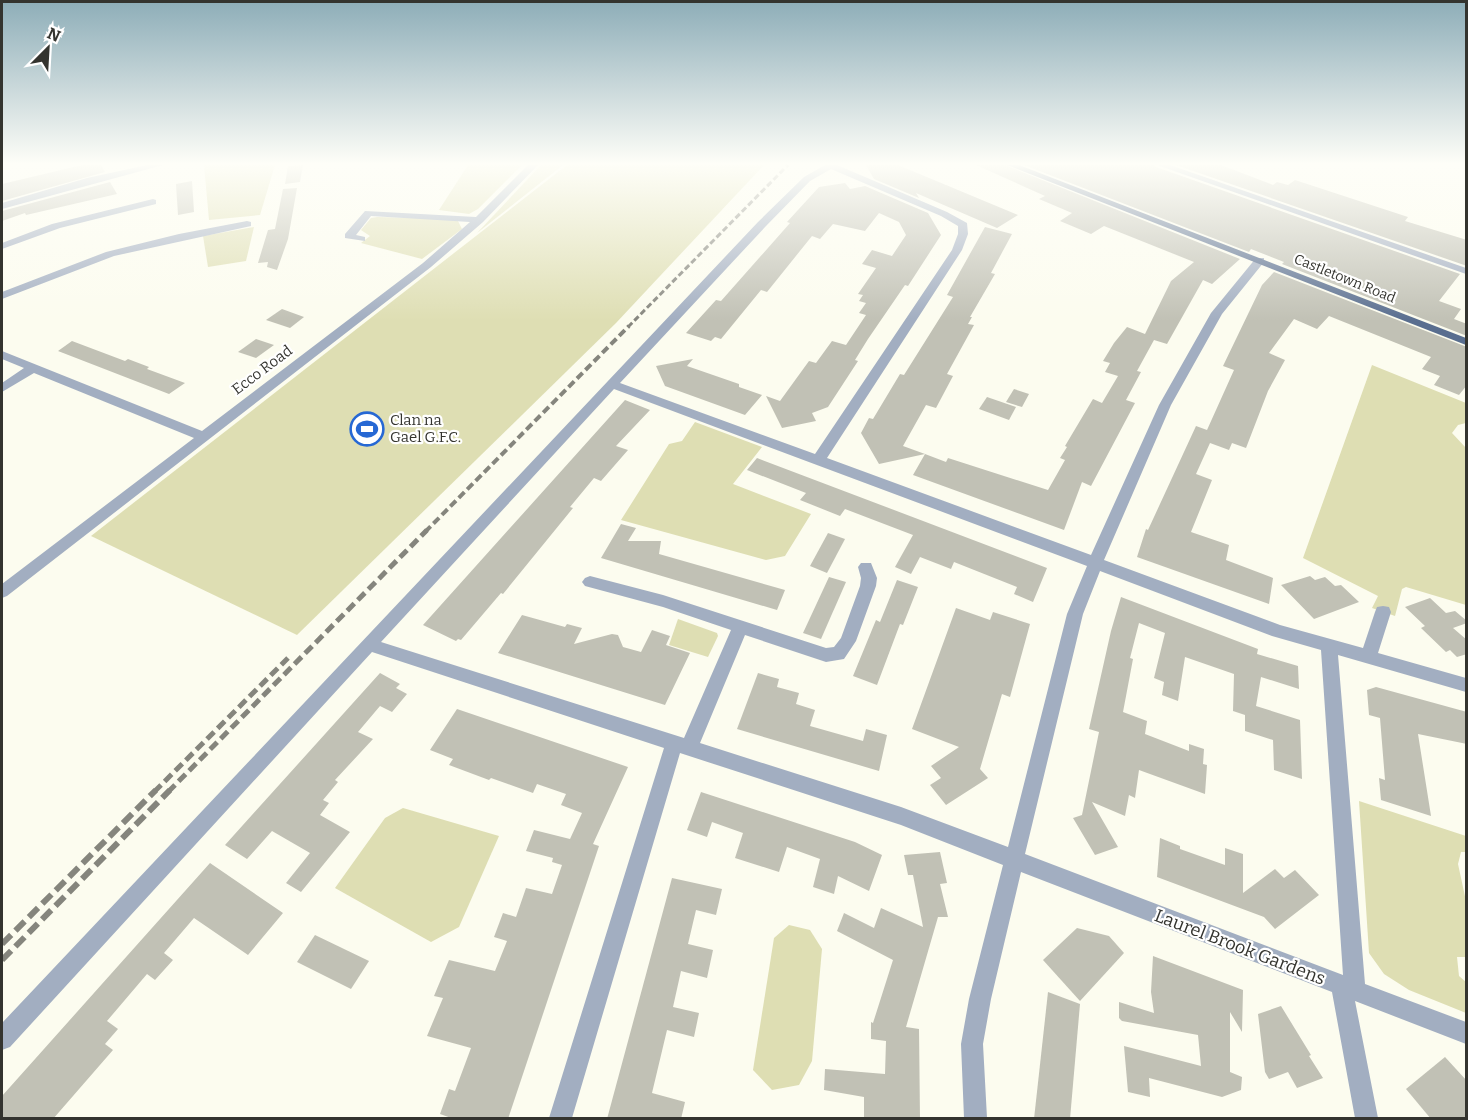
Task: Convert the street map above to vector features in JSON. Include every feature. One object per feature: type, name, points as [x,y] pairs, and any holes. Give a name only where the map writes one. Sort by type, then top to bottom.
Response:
[{"type":"main road","name":"Castletown Road","points":[[1148,217],[1467,342]]},
{"type":"street","points":[[2,246],[56,226],[90,217]]},
{"type":"street","points":[[361,239],[349,236],[364,217]]},
{"type":"street","points":[[436,217],[479,220]]},
{"type":"street","name":"Ecco Road","points":[[2,592],[427,265],[482,217]]},
{"type":"street","points":[[2,1039],[769,217]]},
{"type":"street","points":[[818,461],[951,259],[963,234],[963,225],[950,217]]},
{"type":"street","points":[[1312,217],[1467,271]]},
{"type":"street","points":[[2,296],[110,254],[246,224]]},
{"type":"street","points":[[975,1119],[972,1044],[980,999],[1075,614],[1095,563],[1165,405],[1217,314],[1260,260]]},
{"type":"street","points":[[2,355],[202,436]]},
{"type":"street","points":[[2,388],[33,368]]},
{"type":"street","points":[[612,384],[1329,647],[1467,686]]},
{"type":"street","points":[[590,582],[663,601],[797,646],[826,654],[838,654],[848,641],[868,586],[869,578],[866,567]]},
{"type":"street","points":[[1368,658],[1383,612]]},
{"type":"street","points":[[560,1119],[682,745],[741,626]]},
{"type":"street","name":"Laurel Brook Gardens","points":[[370,645],[901,816],[1467,1033]]},
{"type":"street","points":[[1329,647],[1348,988],[1366,1119]]},
{"type":"green space","points":[[209,217],[237,217],[209,220]]},
{"type":"green space","points":[[492,217],[497,217],[477,233]]},
{"type":"green space","name":"Clan na Gael G.F.C.","points":[[500,217],[715,217],[616,323],[297,635],[91,536]]},
{"type":"green space","points":[[371,218],[457,219],[462,229],[422,259],[361,243],[370,236],[361,230]]},
{"type":"green space","points":[[254,227],[246,261],[208,267],[203,236]]},
{"type":"green space","points":[[1372,365],[1466,403],[1466,423],[1458,425],[1452,433],[1466,448],[1466,605],[1406,587],[1402,589],[1395,616],[1372,608],[1378,596],[1303,558]]},
{"type":"green space","points":[[695,422],[762,447],[733,484],[811,514],[785,556],[766,560],[621,520],[669,444],[682,441]]},
{"type":"green space","points":[[678,619],[717,633],[718,636],[708,657],[669,645]]},
{"type":"green space","points":[[1359,801],[1466,836],[1466,852],[1461,852],[1458,864],[1466,901],[1466,957],[1457,957],[1459,976],[1466,982],[1466,1013],[1409,990],[1384,974],[1369,953]]},
{"type":"green space","points":[[403,808],[499,836],[459,927],[431,942],[335,888],[385,818]]},
{"type":"green space","points":[[789,925],[810,930],[822,949],[812,1061],[799,1085],[772,1090],[753,1070],[774,938]]},
{"type":"building","points":[[277,217],[292,217],[288,239],[277,270],[267,267],[268,262],[258,263],[268,230],[275,229]]},
{"type":"building","points":[[791,217],[876,217],[865,231],[833,224],[820,239],[812,236],[767,292],[761,290],[721,339],[715,337],[711,341],[686,333],[716,300],[721,301],[790,223],[787,222]]},
{"type":"building","points":[[888,217],[931,217],[941,235],[908,286],[905,285],[868,339],[855,360],[858,361],[828,407],[812,413],[816,421],[782,428],[766,396],[780,401],[809,361],[816,363],[832,341],[846,345],[866,315],[859,313],[866,303],[859,301],[863,295],[858,294],[876,268],[862,264],[872,250],[892,256],[906,235],[899,222]]},
{"type":"building","points":[[972,217],[1014,217],[997,228]]},
{"type":"building","points":[[1066,217],[1136,217],[1240,259],[1212,284],[1203,280],[1167,344],[1154,340],[1137,371],[1141,372],[1126,400],[1135,403],[1091,486],[1082,482],[1064,530],[913,475],[925,454],[946,462],[948,458],[1048,490],[1065,460],[1060,458],[1067,447],[1065,446],[1093,399],[1102,403],[1118,376],[1105,372],[1110,363],[1103,361],[1114,343],[1127,327],[1145,334],[1171,281],[1194,262],[1104,226],[1091,234],[1060,221]]},
{"type":"building","points":[[1159,217],[1299,217],[1460,274],[1439,301],[1461,309],[1454,319],[1467,324],[1467,336],[1282,264],[1284,262],[1251,249],[1249,252]]},
{"type":"building","points":[[1327,217],[1408,217],[1405,221],[1467,240],[1467,266]]},
{"type":"building","points":[[985,227],[1012,234],[991,273],[995,274],[970,317],[972,317],[968,324],[974,325],[947,374],[953,376],[936,408],[926,405],[903,446],[925,454],[879,464],[861,433],[869,418],[873,419],[900,374],[904,375],[953,297],[947,295]]},
{"type":"building","points":[[1274,272],[1467,347],[1467,385],[1459,395],[1434,385],[1440,376],[1422,369],[1431,357],[1329,316],[1317,329],[1294,319],[1269,353],[1285,360],[1268,391],[1246,448],[1232,443],[1229,450],[1210,443],[1196,474],[1212,480],[1191,532],[1229,545],[1226,560],[1273,578],[1269,604],[1137,557],[1146,529],[1148,530],[1196,426],[1207,430],[1234,370],[1223,366],[1262,285]]},
{"type":"building","points":[[282,309],[304,317],[290,328],[266,320]]},
{"type":"building","points":[[256,339],[274,345],[256,358],[238,352]]},
{"type":"building","points":[[72,341],[125,361],[128,359],[149,367],[147,369],[185,383],[169,394],[58,351]]},
{"type":"building","points":[[693,359],[687,366],[739,384],[739,387],[762,395],[745,415],[665,386],[656,366]]},
{"type":"building","points":[[1014,389],[1029,394],[1022,407],[1006,402]]},
{"type":"building","points":[[987,397],[1016,407],[1009,420],[979,409]]},
{"type":"building","points":[[625,400],[650,410],[616,446],[628,450],[601,481],[594,478],[570,507],[573,508],[503,594],[501,593],[461,640],[456,641],[423,625]]},
{"type":"building","points":[[757,458],[1047,568],[1033,602],[1014,594],[1017,587],[954,562],[951,569],[920,557],[911,574],[895,567],[913,535],[845,509],[840,516],[800,500],[806,493],[747,470]]},
{"type":"building","points":[[621,524],[636,528],[628,541],[661,541],[659,554],[785,590],[777,610],[601,558]]},
{"type":"building","points":[[828,533],[845,539],[827,573],[810,566]]},
{"type":"building","points":[[1310,576],[1315,580],[1325,577],[1335,586],[1341,585],[1359,602],[1314,619],[1281,585]]},
{"type":"building","points":[[829,577],[846,582],[821,639],[803,633]]},
{"type":"building","points":[[897,580],[918,587],[903,625],[900,624],[877,685],[853,676],[876,620],[880,622]]},
{"type":"building","points":[[1121,597],[1258,649],[1257,654],[1298,666],[1299,689],[1261,677],[1256,706],[1300,720],[1302,779],[1274,770],[1273,740],[1245,731],[1245,715],[1233,711],[1234,674],[1185,657],[1178,701],[1162,695],[1164,682],[1154,678],[1165,633],[1139,623],[1130,658],[1133,659],[1123,712],[1147,721],[1145,734],[1189,751],[1189,744],[1204,749],[1203,764],[1207,765],[1205,794],[1139,770],[1135,798],[1129,795],[1125,816],[1092,802],[1118,847],[1095,855],[1073,818],[1082,815],[1099,732],[1089,729]]},
{"type":"building","points":[[1430,598],[1446,613],[1455,611],[1467,621],[1453,628],[1467,640],[1467,654],[1457,657],[1450,650],[1446,652],[1421,628],[1425,626],[1405,607]]},
{"type":"building","points":[[956,608],[990,620],[993,612],[1030,624],[1010,697],[1002,694],[980,769],[988,778],[946,805],[930,785],[941,778],[931,766],[959,747],[912,729]]},
{"type":"building","points":[[522,615],[565,627],[567,624],[582,628],[574,644],[612,634],[618,635],[623,647],[641,652],[652,630],[670,636],[666,645],[690,653],[665,705],[498,653]]},
{"type":"building","points":[[380,673],[400,684],[396,688],[407,694],[392,712],[380,706],[358,732],[373,739],[335,780],[338,782],[323,800],[329,803],[320,815],[350,832],[301,892],[286,883],[310,853],[272,831],[247,859],[225,845]]},
{"type":"building","points":[[758,673],[779,679],[777,687],[799,693],[796,704],[815,710],[810,726],[863,741],[866,729],[887,735],[879,771],[737,729]]},
{"type":"building","points":[[1376,687],[1467,712],[1467,744],[1418,734],[1431,816],[1381,800],[1379,778],[1385,780],[1380,718],[1369,715],[1367,690]]},
{"type":"building","points":[[457,709],[628,767],[593,844],[599,846],[508,1119],[454,1119],[440,1114],[449,1089],[455,1091],[471,1048],[427,1036],[443,998],[434,996],[449,960],[495,971],[507,941],[494,937],[503,913],[516,917],[526,888],[552,894],[562,865],[552,862],[553,858],[526,851],[534,830],[570,839],[582,813],[561,805],[566,794],[537,784],[533,793],[491,778],[489,780],[449,765],[453,759],[430,750]]},
{"type":"building","points":[[701,792],[855,842],[882,855],[869,891],[838,876],[834,894],[813,887],[820,859],[787,847],[779,872],[735,858],[743,833],[712,822],[707,837],[687,830]]},
{"type":"building","points":[[1160,838],[1180,846],[1180,849],[1225,865],[1225,848],[1243,854],[1243,893],[1275,869],[1284,878],[1295,870],[1319,895],[1275,929],[1264,917],[1157,877]]},
{"type":"building","points":[[940,852],[947,883],[940,884],[948,917],[938,917],[906,1027],[919,1029],[920,1119],[864,1119],[864,1097],[824,1090],[825,1069],[885,1074],[886,1041],[871,1039],[871,1022],[873,1023],[893,960],[837,931],[844,913],[874,928],[881,908],[923,927],[913,875],[908,875],[904,855]]},
{"type":"building","points":[[210,863],[283,913],[248,955],[194,918],[164,953],[173,960],[155,980],[147,974],[107,1021],[118,1029],[105,1044],[113,1050],[53,1119],[2,1119],[2,1096]]},
{"type":"building","points":[[672,878],[722,889],[716,915],[696,910],[688,944],[713,950],[707,978],[681,971],[673,1007],[699,1013],[694,1037],[667,1030],[652,1093],[685,1102],[681,1119],[607,1119]]},
{"type":"building","points":[[1077,928],[1109,936],[1124,953],[1080,1001],[1043,960]]},
{"type":"building","points":[[315,935],[369,961],[351,989],[297,962]]},
{"type":"building","points":[[1153,956],[1243,990],[1242,1032],[1230,1012],[1230,1072],[1242,1077],[1241,1090],[1222,1097],[1149,1078],[1150,1097],[1128,1092],[1124,1046],[1201,1066],[1198,1035],[1122,1021],[1119,1018],[1119,1002],[1154,1013],[1151,992]]},
{"type":"building","points":[[1048,992],[1080,1004],[1070,1119],[1034,1119]]},
{"type":"building","points":[[1281,1006],[1323,1078],[1297,1088],[1288,1072],[1269,1079],[1265,1072],[1258,1014]]},
{"type":"building","points":[[1445,1057],[1467,1081],[1467,1119],[1431,1119],[1406,1089]]},
{"type":"railway","points":[[628,327],[736,217]]},
{"type":"railway","points":[[425,532],[629,326]]},
{"type":"railway","points":[[168,792],[427,530]]},
{"type":"railway","points":[[2,944],[288,658]]},
{"type":"railway","points":[[2,960],[170,790]]},
{"type":"place","name":"Clan na Gael G.F.C.","points":[[367,429]]}]
